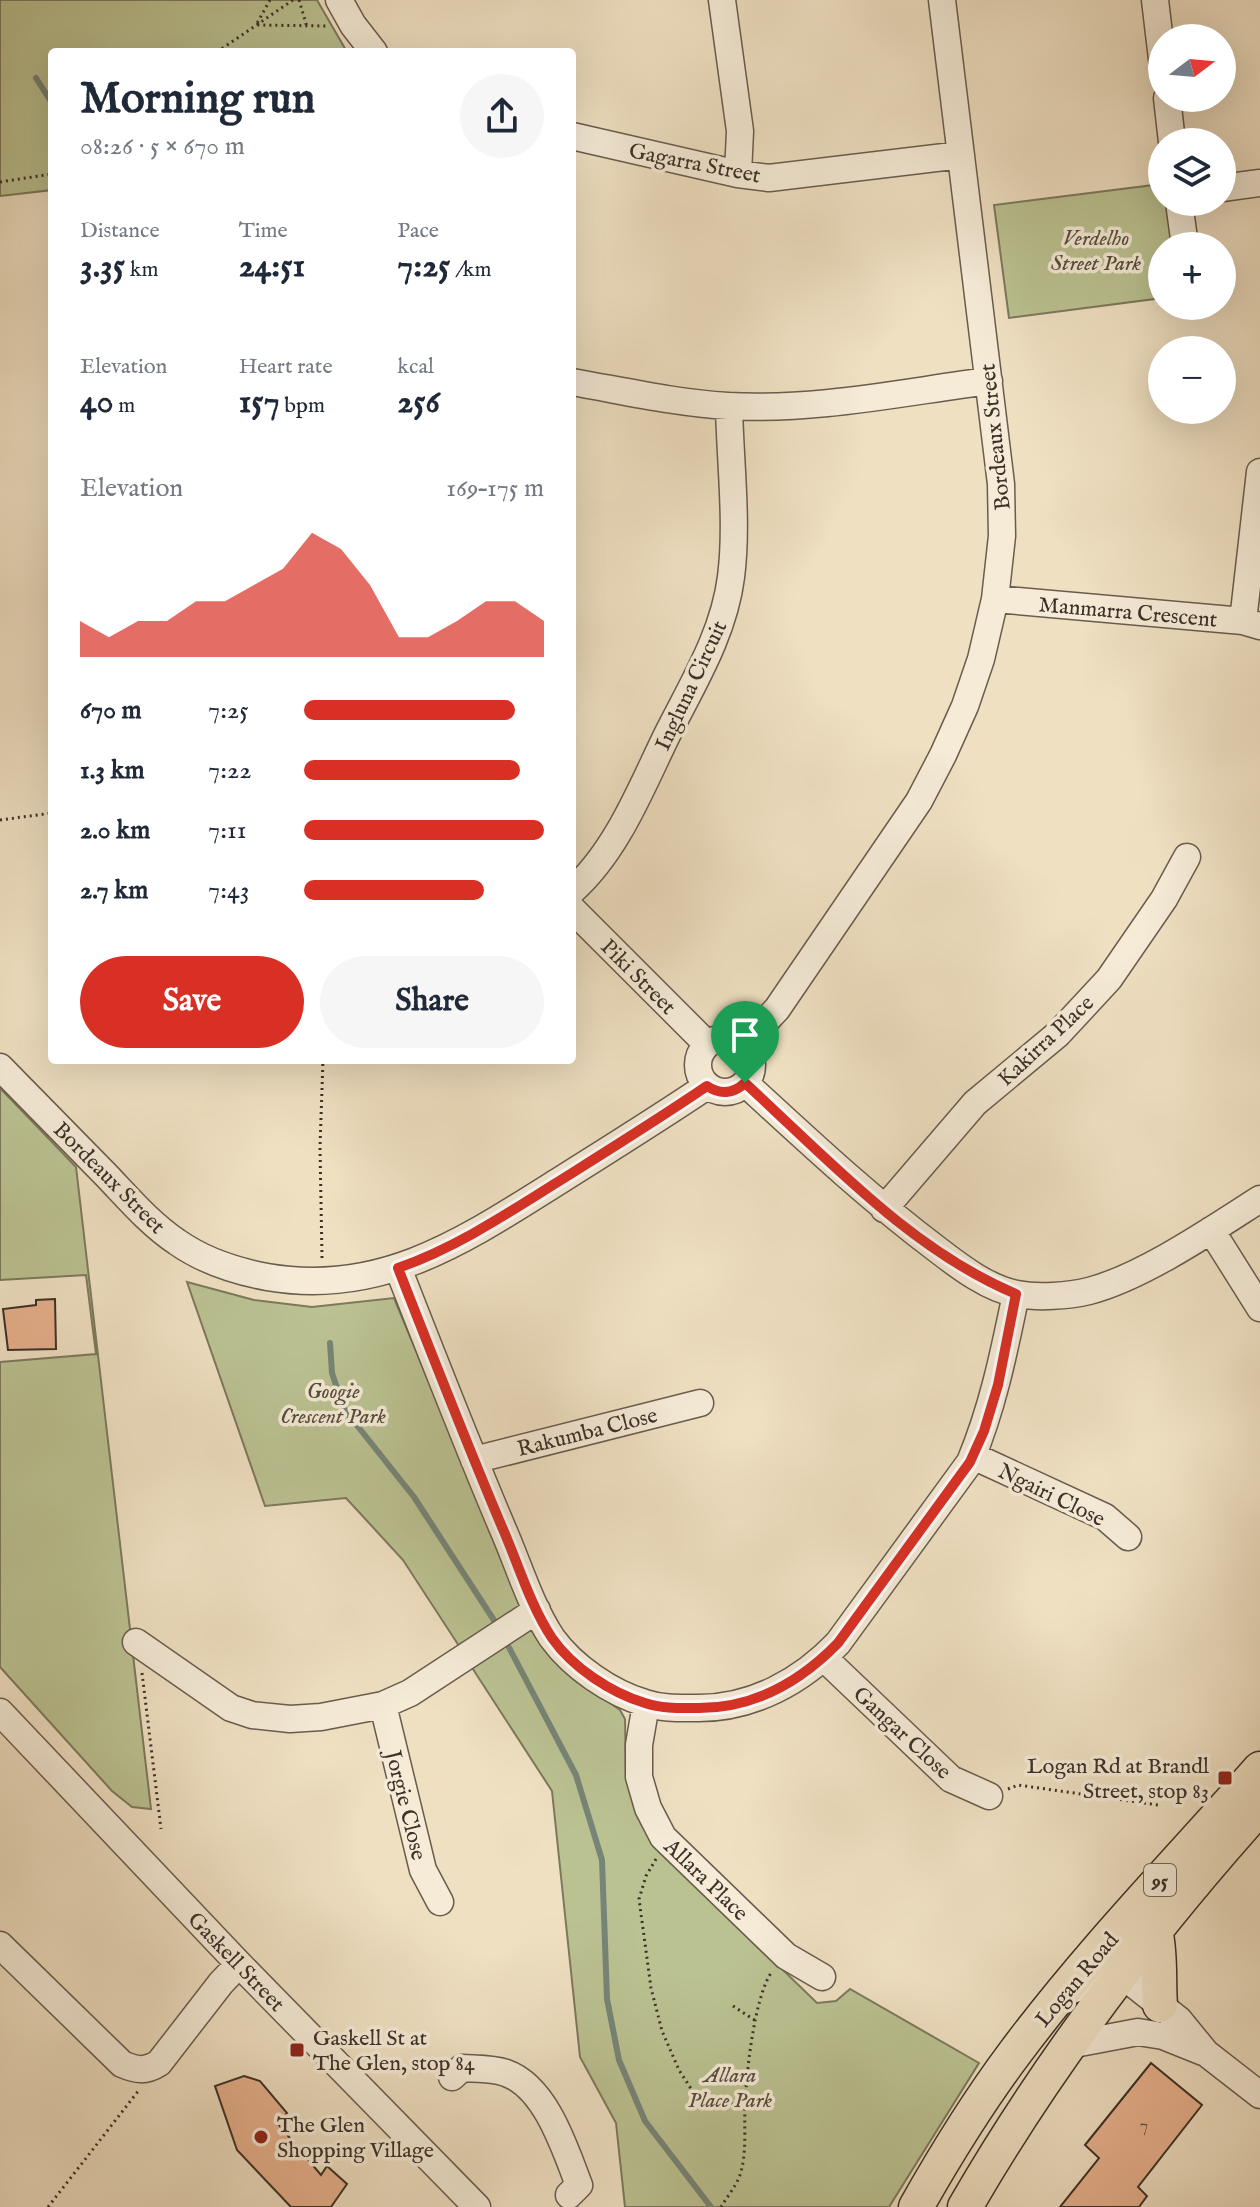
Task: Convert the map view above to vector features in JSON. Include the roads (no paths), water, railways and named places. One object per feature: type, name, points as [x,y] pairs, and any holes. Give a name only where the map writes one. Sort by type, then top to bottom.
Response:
[{"type":"main road","name":"Logan Road","points":[[916,2207],[977,2105],[1062,1993],[1260,1769]]},
{"type":"main road","name":"Logan Road","points":[[965,2207],[993,2158],[1119,1976],[1260,1807]]},
{"type":"main road","points":[[1155,1930],[1160,1954],[1160,2005]]},
{"type":"street","points":[[339,0],[371,48]]},
{"type":"street","points":[[722,0],[740,131],[738,174]]},
{"type":"street","name":"Bordeaux Street","points":[[743,1045],[777,1009],[919,801],[965,706],[981,659],[995,599],[1002,536],[1002,497],[942,0]]},
{"type":"street","points":[[1155,0],[1158,24]]},
{"type":"street","name":"Gagarra Street","points":[[576,137],[738,174],[769,178],[961,155]]},
{"type":"street","points":[[1236,186],[1260,183]]},
{"type":"street","points":[[576,383],[693,403],[729,406],[809,404],[989,381]]},
{"type":"street","name":"Ingluna Circuit","points":[[576,887],[623,824],[713,644],[725,608],[733,546],[729,406]]},
{"type":"street","points":[[1252,623],[1260,472]]},
{"type":"street","name":"Manmarra Crescent","points":[[995,599],[1252,623]]},
{"type":"street","name":"Kakirra Place","points":[[884,1209],[975,1103],[1058,1034],[1109,979],[1164,899],[1187,857]]},
{"type":"street","name":"Piki Street","points":[[576,913],[707,1044]]},
{"type":"street","points":[[729,1038],[743,1045],[752,1068],[739,1089],[722,1093],[707,1086],[701,1078],[698,1060],[707,1044],[729,1038]]},
{"type":"street","name":"Bordeaux Street","points":[[0,1067],[142,1213],[176,1242],[208,1260],[245,1273],[322,1282],[354,1280],[431,1257],[474,1235],[707,1086]]},
{"type":"street","points":[[745,1083],[884,1209],[957,1264],[986,1282],[1016,1294],[1050,1295],[1088,1291],[1126,1278],[1260,1199]]},
{"type":"street","points":[[1211,1230],[1260,1308]]},
{"type":"street","points":[[398,1268],[474,1460],[537,1610],[553,1639],[600,1681],[646,1704],[686,1708],[741,1703],[770,1693],[799,1677],[838,1643],[973,1456],[998,1385],[1016,1294]]},
{"type":"street","name":"Rakumba Close","points":[[474,1460],[700,1403]]},
{"type":"street","name":"Ngairi Close","points":[[973,1456],[1105,1517],[1128,1537]]},
{"type":"street","points":[[136,1642],[231,1708],[252,1715],[290,1719],[321,1717],[383,1705],[410,1693],[537,1610]]},
{"type":"street","name":"Gangar Close","points":[[824,1658],[951,1779],[989,1796]]},
{"type":"street","name":"Allara Place","points":[[646,1704],[639,1745],[639,1777],[648,1808],[663,1837],[786,1956],[822,1977]]},
{"type":"street","name":"Jorgie Close","points":[[383,1705],[423,1870],[440,1902]]},
{"type":"street","name":"Gaskell Street","points":[[0,1712],[239,1964],[477,2207]]},
{"type":"street","points":[[0,1945],[122,2064],[136,2070],[159,2063],[239,1964]]},
{"type":"street","points":[[1062,1993],[1088,1985],[1101,1977],[1119,1976],[1135,1984],[1179,2020],[1206,2053],[1260,2095]]},
{"type":"street","points":[[1069,2045],[1138,2032],[1163,2036],[1206,2053]]},
{"type":"street","points":[[452,2077],[462,2068],[504,2072],[518,2079],[551,2114],[579,2185],[569,2195]]},
{"type":"waterway","points":[[36,78],[48,97]]},
{"type":"waterway","points":[[330,1343],[332,1373],[344,1409],[414,1497],[499,1628]]},
{"type":"waterway","points":[[504,1638],[576,1775],[602,1860],[607,1999],[619,2060],[645,2121],[711,2207]]},
{"type":"place","name":"Logan Rd at Brandl Street, stop 83","points":[[1225,1778]]},
{"type":"place","name":"Gaskell St at The Glen, stop 84","points":[[297,2050]]},
{"type":"place","name":"The Glen Shopping Village","points":[[261,2137]]},
{"type":"park label","name":"Verdelho Street Park","points":[[1096,250]]},
{"type":"park label","name":"Googie Crescent Park","points":[[333,1402]]},
{"type":"park label","name":"Allara Place Park","points":[[730,2086]]}]
